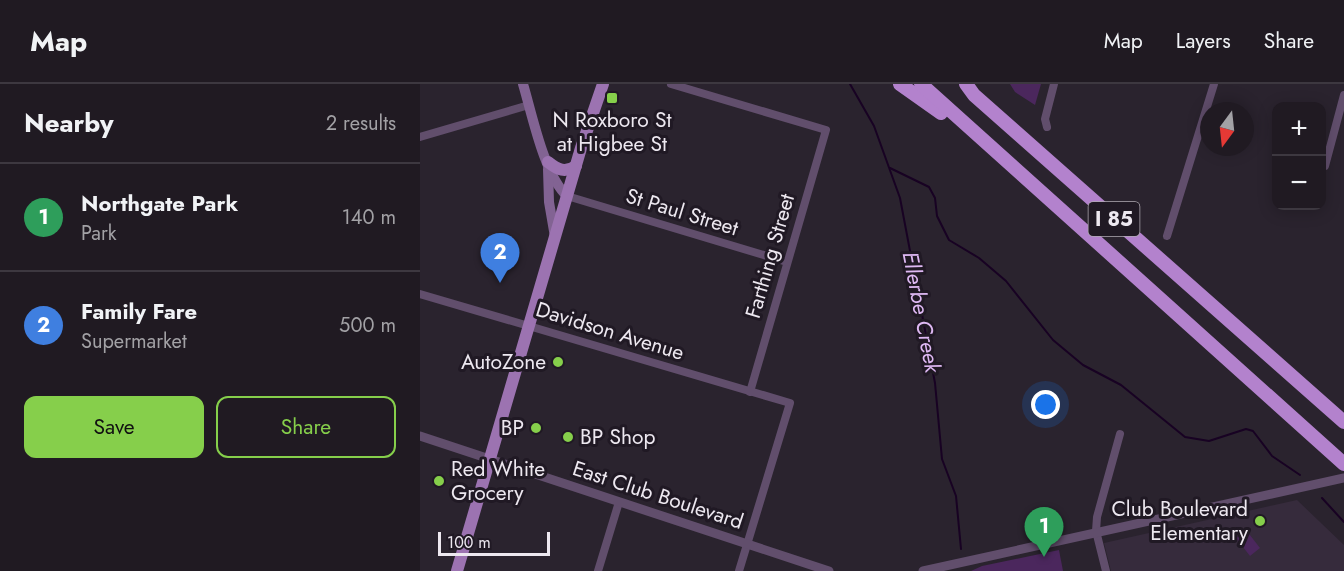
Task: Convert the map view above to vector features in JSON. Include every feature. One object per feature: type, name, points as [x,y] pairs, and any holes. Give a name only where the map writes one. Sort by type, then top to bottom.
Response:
[{"type":"highway","points":[[900,84],[996,154]]},
{"type":"highway","name":"I 85","points":[[921,84],[996,154],[1339,460]]},
{"type":"highway","name":"I 85","points":[[967,88],[1344,422]]},
{"type":"main road","points":[[523,84],[558,188],[567,196]]},
{"type":"main road","points":[[456,571],[576,165],[603,84]]},
{"type":"main road","points":[[548,162],[558,169],[569,170],[576,165]]},
{"type":"main road","points":[[548,162],[549,202],[555,237]]},
{"type":"street","name":"Farthing Street","points":[[671,84],[826,130],[750,392]]},
{"type":"street","points":[[1047,127],[1045,119],[1054,84]]},
{"type":"street","points":[[1167,236],[1214,84]]},
{"type":"street","points":[[1326,162],[1344,95]]},
{"type":"street","points":[[420,137],[529,105]]},
{"type":"street","name":"St Paul Street","points":[[567,196],[788,262]]},
{"type":"street","name":"Davidson Avenue","points":[[420,294],[790,403],[748,543]]},
{"type":"street","points":[[1106,571],[1096,531],[1097,517],[1120,434]]},
{"type":"street","name":"East Club Boulevard","points":[[420,436],[829,571]]},
{"type":"street","points":[[923,571],[961,567],[1096,531],[1344,478]]},
{"type":"street","points":[[598,571],[619,502]]},
{"type":"street","points":[[740,571],[748,543]]},
{"type":"shaded area","points":[[1010,84],[1041,84],[1035,105],[1015,92]]},
{"type":"shaded area","name":"Club Boulevard Elementary","points":[[1297,500],[1344,545],[1344,571],[1111,571],[1104,543]]},
{"type":"shaded area","points":[[1246,530],[1260,548],[1250,556],[1236,538]]},
{"type":"shaded area","points":[[1059,550],[1063,571],[971,571],[982,566]]},
{"type":"waterway","name":"Ellerbe Creek","points":[[850,84],[874,126],[900,198],[935,383],[942,459],[956,496],[961,549]]},
{"type":"waterway","points":[[890,168],[929,187],[935,198],[937,216],[949,240],[979,258],[1006,281],[1053,340],[1083,365],[1121,385],[1185,437],[1209,441],[1246,429],[1253,431],[1272,456],[1300,475]]},
{"type":"waterway","points":[[1322,498],[1344,522]]},
{"type":"place","name":"N Roxboro St at Higbee St","points":[[612,98]]},
{"type":"place","name":"Family Fare","points":[[500,283]]},
{"type":"place","name":"AutoZone","points":[[558,362]]},
{"type":"place","name":"BP","points":[[536,428]]},
{"type":"place","name":"BP Shop","points":[[568,437]]},
{"type":"place","name":"Red White Grocery","points":[[439,481]]},
{"type":"place","name":"Club Boulevard Elementary","points":[[1260,521]]},
{"type":"place","name":"Northgate Park","points":[[1044,557]]}]
